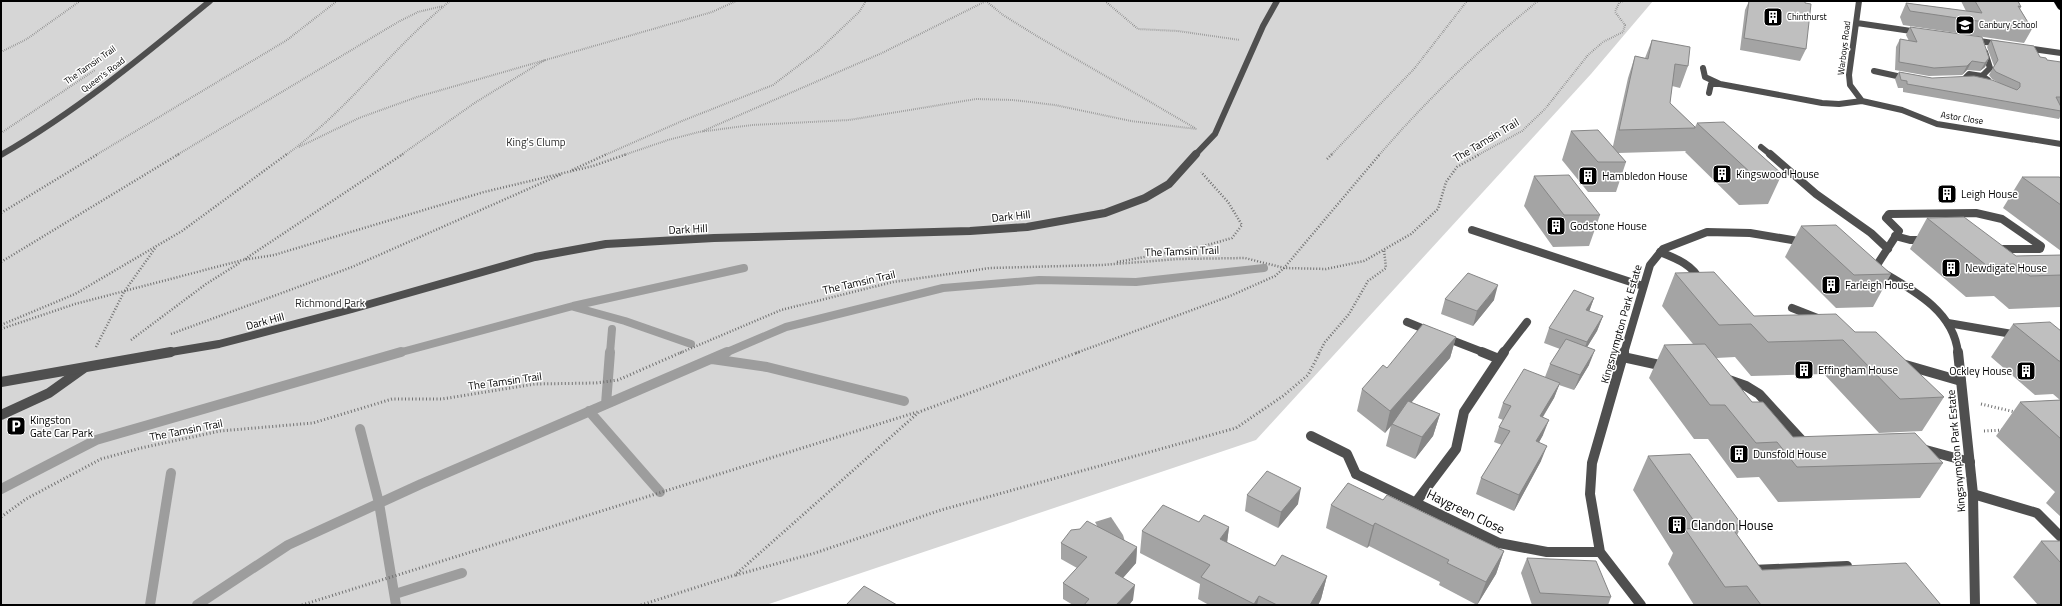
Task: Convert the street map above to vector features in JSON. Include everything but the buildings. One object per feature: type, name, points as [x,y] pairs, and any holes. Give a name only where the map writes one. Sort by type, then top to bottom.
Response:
[{"type":"main road","points":[[2058,1],[2061,6]]},
{"type":"street","name":"Queen's Road","points":[[1,155],[42,131],[117,78],[210,1]]},
{"type":"street","name":"Dark Hill","points":[[1,382],[218,344],[352,309],[535,257],[606,244],[714,238],[970,231],[1027,227],[1105,213],[1145,198],[1169,184],[1215,134],[1263,26],[1277,1]]},
{"type":"street","name":"Warboys Road","points":[[1859,1],[1857,23],[1848,75],[1850,85],[1862,101]]},
{"type":"street","points":[[1857,23],[1927,34]]},
{"type":"street","points":[[1966,39],[2003,45]]},
{"type":"street","points":[[1981,42],[1990,68],[1982,76]]},
{"type":"street","points":[[2018,47],[2061,53]]},
{"type":"street","name":"Astor Close","points":[[1703,68],[1705,77],[1720,84],[1822,103],[1839,104],[1862,101],[1902,110],[1937,124],[2061,144]]},
{"type":"street","points":[[1874,71],[1915,79]]},
{"type":"street","points":[[1961,79],[1990,84],[1988,80],[1982,76],[1966,75],[1968,79]]},
{"type":"street","points":[[1709,93],[1711,84],[1720,84]]},
{"type":"street","points":[[1761,147],[1816,194],[1871,233],[1888,249],[1899,231],[1886,218],[1889,214],[1976,213],[2002,219],[2041,246],[2040,249],[1987,249]]},
{"type":"street","points":[[1472,230],[1643,286]]},
{"type":"street","name":"Kingsnympton Park Estate","points":[[1641,605],[1600,552],[1590,494],[1592,463],[1650,265],[1663,248],[1707,232],[1750,233],[1800,241],[1813,245]]},
{"type":"street","points":[[1895,236],[1910,240],[1931,240]]},
{"type":"street","name":"Kingsnympton Park Estate","points":[[1888,249],[1872,266],[1906,285],[1930,304],[1948,323],[1957,342],[1973,494],[1975,605]]},
{"type":"street","points":[[1660,252],[1678,260],[1692,270],[1700,280],[1696,289]]},
{"type":"street","points":[[1792,308],[1818,318],[1830,327]]},
{"type":"street","points":[[1407,322],[1499,359]]},
{"type":"street","name":"Haygreen Close","points":[[1416,502],[1456,449],[1464,412],[1499,359],[1527,322]]},
{"type":"street","points":[[1948,323],[2023,335]]},
{"type":"street","points":[[1623,356],[1674,368]]},
{"type":"street","points":[[1894,361],[1961,381]]},
{"type":"street","points":[[1,415],[49,393],[86,367]]},
{"type":"street","points":[[1716,375],[1741,384],[1762,396],[1793,434],[1814,451]]},
{"type":"street","name":"Haygreen Close","points":[[1311,436],[1347,454],[1356,474],[1499,543],[1547,552],[1600,552]]},
{"type":"street","points":[[1911,448],[1919,448],[1970,462]]},
{"type":"street","points":[[1973,494],[2037,513],[2061,537]]},
{"type":"street","points":[[1750,570],[1847,566],[1855,568]]},
{"type":"path","points":[[1,52],[27,39],[80,1]]},
{"type":"path","points":[[1,213],[287,40],[337,1]]},
{"type":"path","points":[[1,326],[75,294],[182,231],[296,148],[365,84],[450,1]]},
{"type":"path","points":[[296,148],[359,118],[417,97],[712,12],[736,1]]},
{"type":"path","points":[[168,335],[352,267],[682,121],[773,84],[819,50],[859,12],[866,1]]},
{"type":"path","points":[[1,329],[75,304],[243,260],[274,255],[484,192],[594,166],[668,140],[699,132],[752,125],[849,120],[976,99],[1013,100],[1055,105],[1131,121],[1197,129],[1040,38],[1003,15],[986,1],[929,32],[699,132]]},
{"type":"path","points":[[1105,1],[1138,29],[1178,31],[1246,41]]},
{"type":"path","points":[[1327,159],[1354,133],[1414,69],[1467,1]]},
{"type":"path","points":[[302,605],[919,412],[1230,296],[1276,276],[1406,124],[1488,42],[1538,1]]},
{"type":"path","name":"The Tamsin Trail","points":[[1,517],[26,499],[101,459],[141,448],[220,431],[313,423],[392,399],[442,399],[535,384],[596,383],[618,380],[781,310],[893,282],[990,268],[1102,265],[1178,259],[1246,258],[1284,268],[1326,269],[1364,261],[1411,234],[1438,209],[1446,182],[1457,167],[1522,130],[1546,109],[1588,55],[1603,42],[1623,32],[1625,25],[1615,12],[1619,3],[1623,1]]},
{"type":"path","points":[[1,262],[398,22],[418,12],[445,5]]},
{"type":"path","points":[[117,362],[126,344],[206,284],[375,174],[476,102],[545,60]]},
{"type":"path","name":"The Tamsin Trail","points":[[1,133],[96,70]]},
{"type":"path","points":[[86,367],[124,292],[158,245]]},
{"type":"path","points":[[641,605],[736,575],[815,553],[941,510],[1180,446],[1236,428],[1283,396],[1308,375],[1325,342],[1349,314],[1368,281],[1386,268],[1384,250]]},
{"type":"path","points":[[1963,400],[2016,412]]},
{"type":"path","points":[[736,575],[919,412]]},
{"type":"path","points":[[1967,434],[2006,429]]},
{"type":"green space","name":"Richmond Park","points":[[1,1],[1653,1],[1591,74],[1256,440],[766,605],[1,605]]},
{"type":"shaded area","points":[[1111,517],[1123,535],[1126,545],[1106,542],[1095,522]]},
{"type":"waterway","points":[[398,353],[573,306],[744,268]]},
{"type":"waterway","points":[[725,353],[786,327],[943,288],[1039,280],[1136,282],[1264,268]]},
{"type":"waterway","points":[[574,307],[625,321],[691,344]]},
{"type":"waterway","points":[[610,353],[612,329]]},
{"type":"waterway","points":[[1,489],[96,440],[401,352]]},
{"type":"waterway","points":[[606,404],[610,352]]},
{"type":"waterway","points":[[589,411],[727,352]]},
{"type":"waterway","points":[[712,359],[767,367],[904,401]]},
{"type":"waterway","points":[[379,503],[589,411]]},
{"type":"waterway","points":[[589,411],[660,492]]},
{"type":"waterway","points":[[360,429],[379,503]]},
{"type":"waterway","points":[[150,605],[171,473]]},
{"type":"waterway","points":[[197,605],[288,545],[379,503]]},
{"type":"waterway","points":[[379,503],[396,605]]},
{"type":"waterway","points":[[395,594],[462,573]]},
{"type":"place","name":"Chinthurst","points":[[1773,17]]},
{"type":"place","name":"Canbury School","points":[[1965,25]]},
{"type":"place","name":"Kingswood House","points":[[1722,174]]},
{"type":"place","name":"Hambledon House","points":[[1588,176]]},
{"type":"place","name":"Leigh House","points":[[1947,194]]},
{"type":"place","name":"Godstone House","points":[[1556,226]]},
{"type":"place","name":"Newdigate House","points":[[1951,268]]},
{"type":"place","name":"Farleigh House","points":[[1831,285]]},
{"type":"place","name":"Effingham House","points":[[1804,370]]},
{"type":"place","name":"Ockley House","points":[[2026,371]]},
{"type":"place","name":"Kingston Gate Car Park","points":[[16,426]]},
{"type":"place","name":"Dunsfold House","points":[[1739,454]]},
{"type":"place","name":"Clandon House","points":[[1677,525]]},
{"type":"park label","name":"King's Clump","points":[[536,142]]}]
